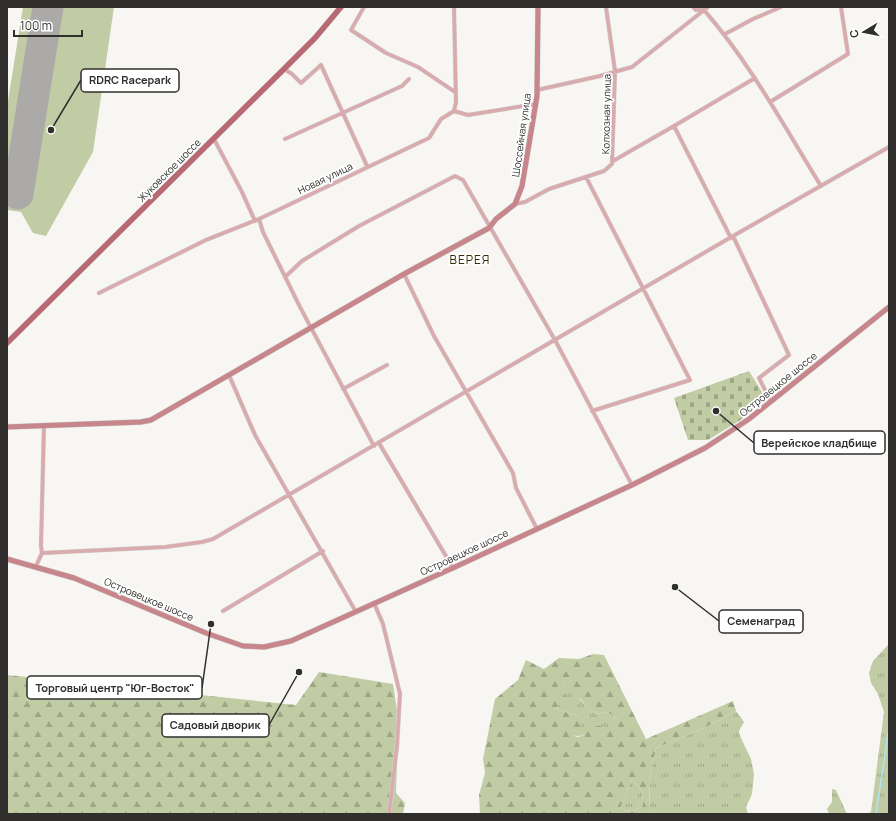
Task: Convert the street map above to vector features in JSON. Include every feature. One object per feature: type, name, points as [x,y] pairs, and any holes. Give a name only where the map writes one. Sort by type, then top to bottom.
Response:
[{"type":"main road","name":"Жуковское шоссе","points":[[7,343],[315,38],[341,7]]},
{"type":"main road","name":"Шоссейная улица","points":[[515,204],[522,186],[536,104],[538,7]]},
{"type":"main road","points":[[7,427],[141,422],[151,420],[404,274],[489,228],[496,219],[515,204]]},
{"type":"main road","name":"Островецкое шоссе","points":[[7,559],[74,578],[206,633],[243,646],[264,647],[291,641],[453,568],[705,448],[749,420],[889,307]]},
{"type":"street","points":[[364,7],[351,30],[386,53],[418,67],[455,92]]},
{"type":"street","points":[[454,7],[454,110],[468,115],[536,104]]},
{"type":"street","name":"Колхозная улица","points":[[515,204],[525,202],[549,189],[604,171],[613,161],[614,71],[613,50],[606,7]]},
{"type":"street","points":[[693,7],[696,10],[704,10],[725,34],[755,78],[821,186]]},
{"type":"street","points":[[537,90],[600,76],[635,65],[708,7]]},
{"type":"street","points":[[725,34],[753,19],[781,7]]},
{"type":"street","points":[[770,102],[848,54],[841,7]]},
{"type":"street","points":[[284,69],[292,74],[301,83],[321,65],[367,166]]},
{"type":"street","points":[[613,161],[755,78]]},
{"type":"street","points":[[285,139],[402,86],[409,79]]},
{"type":"street","name":"Новая улица","points":[[99,293],[206,240],[257,220],[367,166],[429,138],[441,119],[454,110]]},
{"type":"street","points":[[674,126],[732,237],[789,355],[759,378],[771,402]]},
{"type":"street","points":[[214,139],[374,446]]},
{"type":"street","points":[[42,553],[165,547],[213,539],[290,493],[466,393],[643,288],[889,147]]},
{"type":"street","points":[[285,277],[302,261],[359,226],[455,176],[462,180],[555,340],[632,484]]},
{"type":"street","points":[[586,177],[690,380],[592,411]]},
{"type":"street","points":[[404,274],[434,336],[513,473],[516,488],[537,528]]},
{"type":"street","points":[[343,389],[387,365]]},
{"type":"street","points":[[229,375],[255,435],[290,493],[356,612]]},
{"type":"street","points":[[36,566],[42,553],[44,426]]},
{"type":"street","points":[[379,443],[453,568]]},
{"type":"street","points":[[224,611],[323,551]]},
{"type":"street","points":[[374,603],[383,624],[400,694],[397,746],[389,814]]},
{"type":"green space","points":[[23,7],[114,7],[93,152],[46,236],[33,233],[21,212],[7,210],[7,107]]},
{"type":"green space","points":[[749,371],[767,400],[739,421],[708,440],[688,440],[674,398]]},
{"type":"green space","points":[[889,644],[889,814],[866,814],[871,812],[884,712],[878,694],[871,683],[869,673],[873,661]]},
{"type":"green space","points":[[593,654],[604,655],[646,739],[733,701],[736,711],[704,728],[656,748],[649,780],[650,814],[480,814],[479,795],[485,773],[483,759],[495,699],[518,680],[526,660],[544,669],[559,658],[579,659]],"holes":[[[564,685],[568,685],[572,695],[575,698],[580,698],[586,706],[597,714],[607,712],[619,720],[619,725],[614,727],[594,725],[586,728],[586,733],[580,737],[573,735],[573,731],[577,730],[581,726],[579,716],[556,709],[559,705],[568,704],[563,690]],[[632,779],[642,791],[643,806],[634,810],[625,811],[621,807],[629,782]]]},
{"type":"green space","points":[[319,672],[393,684],[397,710],[395,750],[397,765],[396,793],[405,803],[403,814],[7,814],[7,675],[296,705]]},
{"type":"green space","points":[[564,685],[568,685],[586,706],[597,714],[607,712],[619,720],[619,725],[610,729],[596,725],[582,735],[572,735],[573,731],[577,730],[579,716],[556,709],[559,705]]},
{"type":"green space","points":[[736,711],[744,722],[739,731],[751,759],[754,774],[752,794],[746,807],[748,814],[650,814],[649,780],[656,748],[704,728]]},
{"type":"green space","points":[[632,779],[642,791],[643,806],[634,810],[625,811],[621,807],[629,782]]},
{"type":"green space","points":[[832,789],[836,790],[847,814],[829,814],[827,809],[832,802]]},
{"type":"waterway","points":[[876,814],[889,727]]},
{"type":"runway","points":[[18,194],[48,7]]},
{"type":"place","name":"RDRC Racepark","points":[[51,130]]},
{"type":"place","name":"Верейское кладбище","points":[[716,411]]},
{"type":"place","name":"Семенаград","points":[[675,587]]},
{"type":"place","name":"Торговый центр \"Юг-Восток\"","points":[[211,624]]},
{"type":"place","name":"Садовый дворик","points":[[299,672]]},
{"type":"district","name":"ВЕРЕЯ","points":[[470,260]]}]
